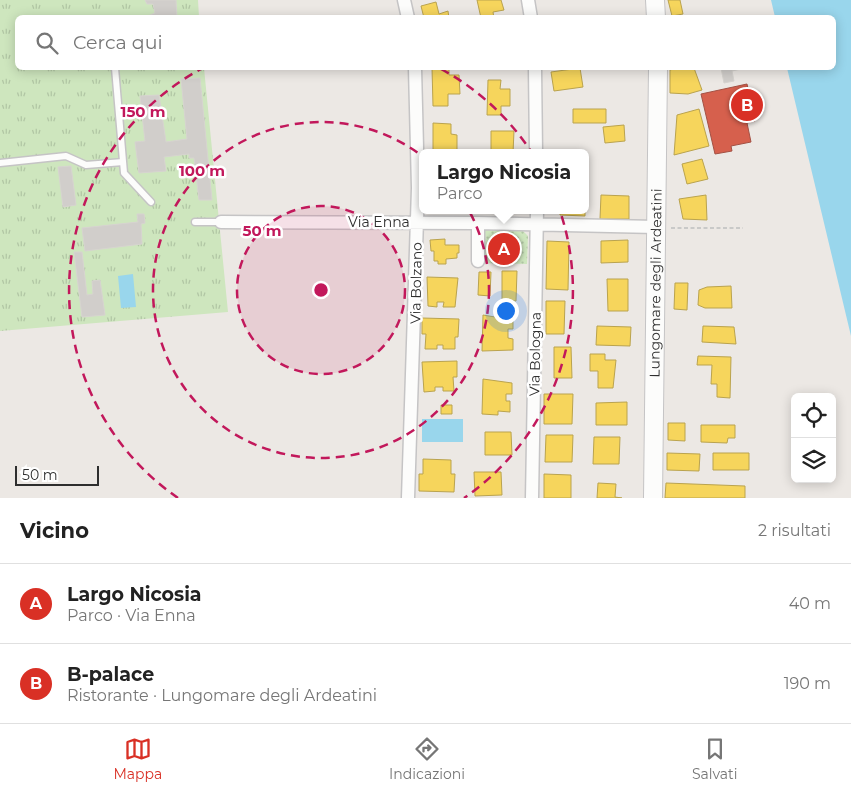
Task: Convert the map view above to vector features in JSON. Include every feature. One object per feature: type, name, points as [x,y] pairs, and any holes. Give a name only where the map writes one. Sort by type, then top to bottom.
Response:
[{"type":"main road","points":[[655,0],[656,15]]},
{"type":"main road","name":"Lungomare degli Ardeatini","points":[[653,498],[658,70]]},
{"type":"street","points":[[404,0],[407,15]]},
{"type":"street","points":[[528,0],[530,15]]},
{"type":"street","name":"Via Bolzano","points":[[408,498],[417,222],[418,108],[415,70]]},
{"type":"street","points":[[535,70],[536,149]]},
{"type":"street","name":"Via Bologna","points":[[532,498],[537,214]]},
{"type":"street","name":"Via Enna","points":[[221,222],[417,222],[656,228]]},
{"type":"street","points":[[478,223],[478,261]]},
{"type":"lane","points":[[116,70],[124,173],[151,202]]},
{"type":"lane","points":[[0,163],[66,156],[86,165],[123,162]]},
{"type":"lane","points":[[194,222],[221,222]]},
{"type":"path","points":[[656,228],[744,228]]},
{"type":"green space","points":[[0,0],[198,0],[199,15],[15,15],[15,70],[204,70],[228,312],[0,331]]},
{"type":"green space","points":[[482,230],[523,231],[528,236],[527,264],[481,263]]},
{"type":"water","points":[[771,0],[851,0],[851,336],[787,70],[836,70],[836,15],[775,15]]},
{"type":"water","points":[[133,274],[136,307],[121,308],[118,276]]},
{"type":"water","points":[[422,419],[463,419],[463,442],[422,442]]},
{"type":"building: Abitazioni","points":[[477,0],[501,0],[504,10],[493,12],[494,15],[480,15]]},
{"type":"building: Abitazioni","points":[[668,0],[680,0],[683,14],[672,15]]},
{"type":"building: Abitazioni","points":[[436,2],[439,14],[448,11],[449,15],[423,15],[421,6]]},
{"type":"building: Abitazioni","points":[[432,70],[449,70],[449,75],[459,75],[460,94],[448,94],[448,106],[433,106]]},
{"type":"building: Abitazioni","points":[[580,70],[583,87],[554,91],[551,72]]},
{"type":"building: Abitazioni","points":[[670,70],[695,70],[702,90],[688,94],[670,93]]},
{"type":"building: Abitazioni","points":[[488,80],[501,80],[500,89],[510,89],[510,106],[501,106],[501,115],[487,115]]},
{"type":"building: Abitazioni","points":[[573,109],[606,109],[606,123],[573,123]]},
{"type":"building: Abitazioni","points":[[699,109],[709,146],[674,155],[677,115]]},
{"type":"building: Abitazioni","points":[[433,123],[451,124],[451,134],[457,135],[457,149],[433,149]]},
{"type":"building: Abitazioni","points":[[624,125],[625,141],[605,143],[603,127]]},
{"type":"building: Abitazioni","points":[[491,131],[514,131],[513,149],[491,149]]},
{"type":"building: Abitazioni","points":[[702,159],[708,179],[687,184],[682,164]]},
{"type":"building: Abitazioni","points":[[601,195],[629,196],[629,219],[600,219]]},
{"type":"building: Abitazioni","points":[[706,195],[707,220],[683,219],[679,199]]},
{"type":"building: Abitazioni","points":[[585,214],[585,216],[560,215]]},
{"type":"building: Abitazioni","points":[[445,239],[445,245],[459,245],[459,253],[457,253],[457,258],[446,259],[446,264],[438,264],[438,261],[434,261],[434,251],[431,251],[430,240]]},
{"type":"building: Abitazioni","points":[[628,240],[628,262],[601,263],[601,241]]},
{"type":"building: Abitazioni","points":[[547,241],[569,242],[568,290],[546,289]]},
{"type":"building: Abitazioni","points":[[502,271],[517,271],[516,301],[502,301]]},
{"type":"building: Abitazioni","points":[[479,272],[491,272],[490,296],[478,295]]},
{"type":"building: Abitazioni","points":[[427,277],[458,278],[455,307],[443,307],[444,302],[437,302],[437,307],[428,306]]},
{"type":"building: Abitazioni","points":[[607,279],[628,279],[628,311],[608,311]]},
{"type":"building: Abitazioni","points":[[675,283],[688,283],[687,310],[674,309]]},
{"type":"building: Abitazioni","points":[[731,286],[732,308],[705,308],[698,305],[699,290],[707,287]]},
{"type":"building: Abitazioni","points":[[546,301],[565,301],[564,334],[546,334]]},
{"type":"building: Abitazioni","points":[[483,315],[513,320],[513,329],[508,329],[508,338],[513,339],[513,350],[482,351]]},
{"type":"building: Abitazioni","points":[[422,318],[459,319],[458,337],[455,337],[455,349],[443,349],[443,345],[437,345],[437,349],[425,349],[426,334],[422,334]]},
{"type":"building: Abitazioni","points":[[597,326],[631,327],[630,346],[596,345]]},
{"type":"building: Abitazioni","points":[[703,326],[734,327],[736,344],[702,342]]},
{"type":"building: Abitazioni","points":[[554,347],[571,347],[572,378],[554,378]]},
{"type":"building: Abitazioni","points":[[590,354],[605,354],[605,360],[616,360],[613,388],[598,388],[598,371],[590,371]]},
{"type":"building: Abitazioni","points":[[698,356],[731,357],[730,398],[717,397],[717,384],[711,384],[712,365],[697,365]]},
{"type":"building: Abitazioni","points":[[457,361],[457,377],[453,377],[454,391],[443,391],[443,387],[435,387],[435,391],[424,392],[422,362]]},
{"type":"building: Abitazioni","points":[[483,379],[512,383],[512,394],[506,394],[506,401],[510,401],[510,412],[498,411],[498,415],[482,414]]},
{"type":"building: Abitazioni","points":[[544,394],[573,394],[572,424],[544,424]]},
{"type":"building: Abitazioni","points":[[627,402],[627,425],[596,425],[596,403]]},
{"type":"building: Abitazioni","points":[[441,405],[452,405],[452,414],[441,414]]},
{"type":"building: Abitazioni","points":[[668,423],[685,423],[685,441],[668,440]]},
{"type":"building: Abitazioni","points":[[701,425],[735,425],[735,438],[728,438],[727,443],[701,442]]},
{"type":"building: Abitazioni","points":[[485,432],[511,432],[512,455],[485,455]]},
{"type":"building: Abitazioni","points":[[546,435],[573,435],[572,462],[545,462]]},
{"type":"building: Abitazioni","points":[[594,437],[620,437],[619,464],[593,464]]},
{"type":"building: Abitazioni","points":[[667,453],[700,454],[699,471],[667,470]]},
{"type":"building: Abitazioni","points":[[713,453],[749,453],[749,470],[713,470]]},
{"type":"building: Abitazioni","points":[[423,459],[451,460],[451,474],[455,474],[454,492],[419,491],[419,474],[423,474]]},
{"type":"building: Abitazioni","points":[[474,472],[501,472],[502,495],[475,496]]},
{"type":"building: Abitazioni","points":[[544,474],[571,475],[571,498],[544,498]]},
{"type":"building: Abitazioni","points":[[598,483],[616,484],[615,497],[622,498],[597,498]]},
{"type":"building: Abitazioni","points":[[666,483],[745,486],[745,498],[665,498]]},
{"type":"building: Negozi","points":[[747,84],[755,121],[747,123],[751,142],[731,146],[732,151],[715,154],[701,94]]},
{"type":"building: Altro","points":[[145,0],[176,0],[177,15],[150,15],[155,13],[153,4],[147,4]]},
{"type":"building: Altro","points":[[721,70],[736,70],[732,71],[734,81],[724,83]]},
{"type":"building: Altro","points":[[200,78],[212,200],[199,200],[194,158],[189,158],[189,154],[164,157],[166,171],[139,173],[135,142],[145,141],[140,96],[159,95],[166,142],[187,139],[181,79]]},
{"type":"building: Altro","points":[[71,166],[76,205],[63,207],[58,167]]},
{"type":"building: Altro","points":[[137,214],[144,214],[145,223],[141,224],[142,244],[85,251],[82,228],[138,222]]},
{"type":"building: Altro","points":[[74,252],[82,252],[87,295],[93,294],[92,281],[100,280],[105,315],[82,317]]},
{"type":"place","name":"B-palace","points":[[747,105]]},
{"type":"place","name":"Largo Nicosia","points":[[504,249]]}]
